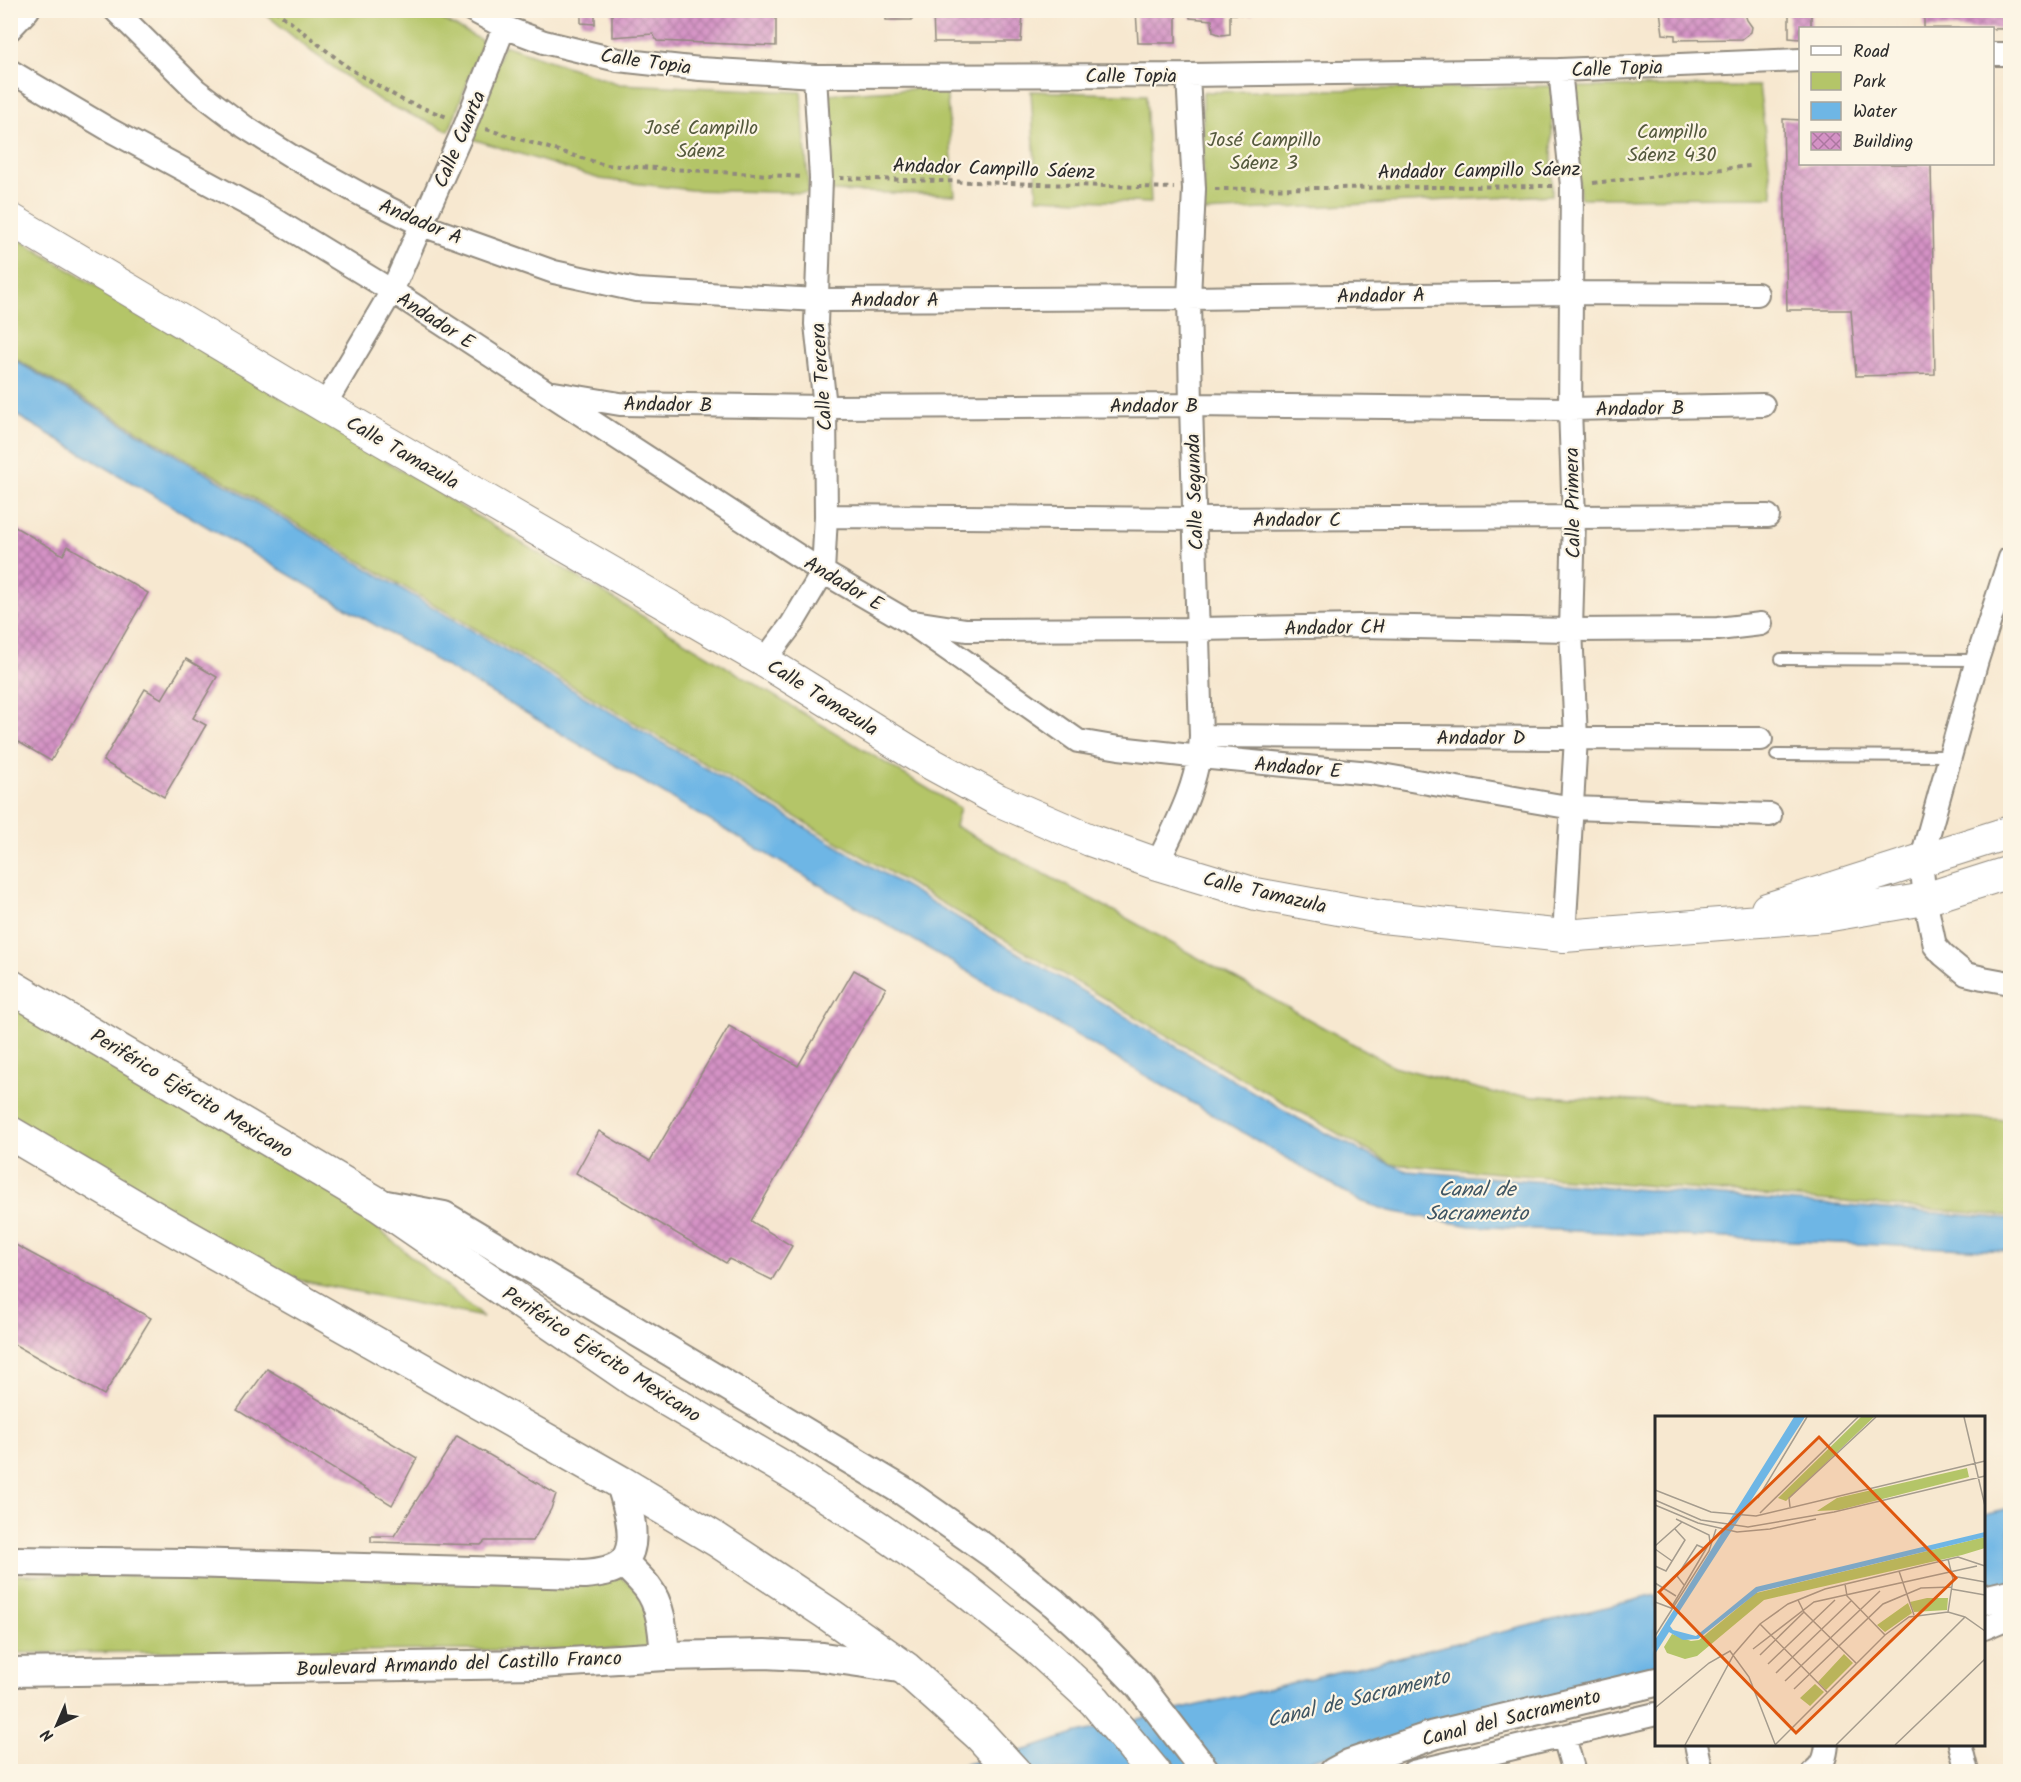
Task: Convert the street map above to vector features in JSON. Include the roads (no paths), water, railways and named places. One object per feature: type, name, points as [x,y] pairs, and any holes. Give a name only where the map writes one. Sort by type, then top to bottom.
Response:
[{"type":"highway","name":"Periférico Ejército Mexicano","points":[[10,986],[378,1204],[634,1380],[792,1473],[925,1561],[963,1588],[1034,1645],[1095,1701],[1154,1772]]},
{"type":"highway","points":[[10,1133],[620,1482],[717,1540],[906,1669],[980,1735],[1014,1772]]},
{"type":"main road","name":"Calle Tamazula","points":[[10,219],[324,406],[764,661],[918,756],[999,800],[1090,840],[1156,864],[1256,894],[1382,916],[1564,936],[1718,925]]},
{"type":"main road","points":[[1718,925],[2010,832]]},
{"type":"main road","points":[[1718,925],[1825,916],[1925,899],[2010,872]]},
{"type":"street","points":[[10,29],[28,10]]},
{"type":"street","name":"Andador A","points":[[115,10],[195,90],[245,127],[302,162],[422,225],[554,272],[636,290],[818,300],[1570,293],[1757,294]]},
{"type":"street","name":"Calle Topia","points":[[472,10],[504,27],[544,42],[618,60],[700,69],[815,76],[1188,75],[1560,70],[1799,60]]},
{"type":"street","name":"Calle Cuarta","points":[[324,406],[392,291],[466,124],[504,27]]},
{"type":"street","points":[[1994,54],[2010,54]]},
{"type":"street","name":"Calle Primera","points":[[1560,70],[1572,186],[1570,409],[1574,518],[1571,630],[1576,738],[1564,936]]},
{"type":"street","name":"Andador E","points":[[10,71],[110,130],[264,213],[392,291],[823,572],[909,622],[1078,741],[1119,748],[1201,747],[1573,808],[1770,815]]},
{"type":"street","name":"Calle Segunda","points":[[1156,864],[1185,806],[1201,747],[1189,298],[1194,189],[1188,75]]},
{"type":"street","name":"Calle Tercera","points":[[764,661],[792,624],[823,572],[826,516],[825,407],[816,324],[821,178],[815,76]]},
{"type":"street","name":"Andador B","points":[[546,392],[620,404],[825,407],[1191,405],[1570,409],[1763,405]]},
{"type":"street","name":"Andador C","points":[[826,516],[1195,519],[1768,516]]},
{"type":"street","points":[[2010,558],[1977,660],[1921,861],[1925,899],[1935,946],[1966,974],[2010,982]]},
{"type":"street","name":"Andador CH","points":[[909,622],[966,630],[1360,626],[1571,630],[1718,628],[1761,624]]},
{"type":"street","points":[[1370,773],[1372,737]]},
{"type":"street","name":"Andador D","points":[[1201,747],[1372,737],[1576,738],[1768,747]]},
{"type":"street","points":[[378,1204],[444,1216],[903,1491],[997,1557],[1054,1603],[1100,1645],[1139,1685],[1206,1772]]},
{"type":"street","points":[[10,1561],[186,1563],[584,1574],[600,1572],[623,1562],[632,1534],[631,1514],[620,1482]]},
{"type":"street","points":[[623,1562],[647,1587],[656,1602],[665,1656]]},
{"type":"street","points":[[1985,1600],[2010,1594]]},
{"type":"street","points":[[1985,1627],[2010,1617]]},
{"type":"street","name":"Boulevard Armando del Castillo Franco","points":[[10,1672],[538,1664],[665,1656],[764,1654],[823,1657],[906,1669]]},
{"type":"street","name":"Canal del Sacramento","points":[[1334,1772],[1348,1764],[1434,1735],[1655,1682]]},
{"type":"street","points":[[1413,1772],[1444,1768],[1655,1714]]},
{"type":"street","points":[[1564,1737],[1574,1772]]},
{"type":"street","points":[[1696,1746],[1702,1772]]},
{"type":"street","points":[[1814,1772],[1826,1756],[1827,1746]]},
{"type":"street","points":[[1960,1746],[1967,1772]]},
{"type":"lane","points":[[1781,659],[1977,660]]},
{"type":"lane","points":[[1768,747],[1951,756]]},
{"type":"water","name":"Canal de Sacramento","points":[[11,358],[1299,1119],[1373,1157],[1407,1171],[2010,1219],[2010,1251],[1470,1226],[1390,1211],[1360,1201],[11,412]]},
{"type":"water","points":[[2010,1509],[2010,1584],[1985,1591],[1985,1515]]},
{"type":"water","name":"Canal de Sacramento","points":[[1655,1595],[1655,1673],[1267,1771],[934,1772],[1029,1749],[1074,1734]]},
{"type":"park label","name":"José Campillo Sáenz","points":[[701,138]]},
{"type":"park label","name":"Campillo Sáenz 430","points":[[1672,142]]},
{"type":"park label","name":"José Campillo Sáenz 3","points":[[1264,150]]}]
